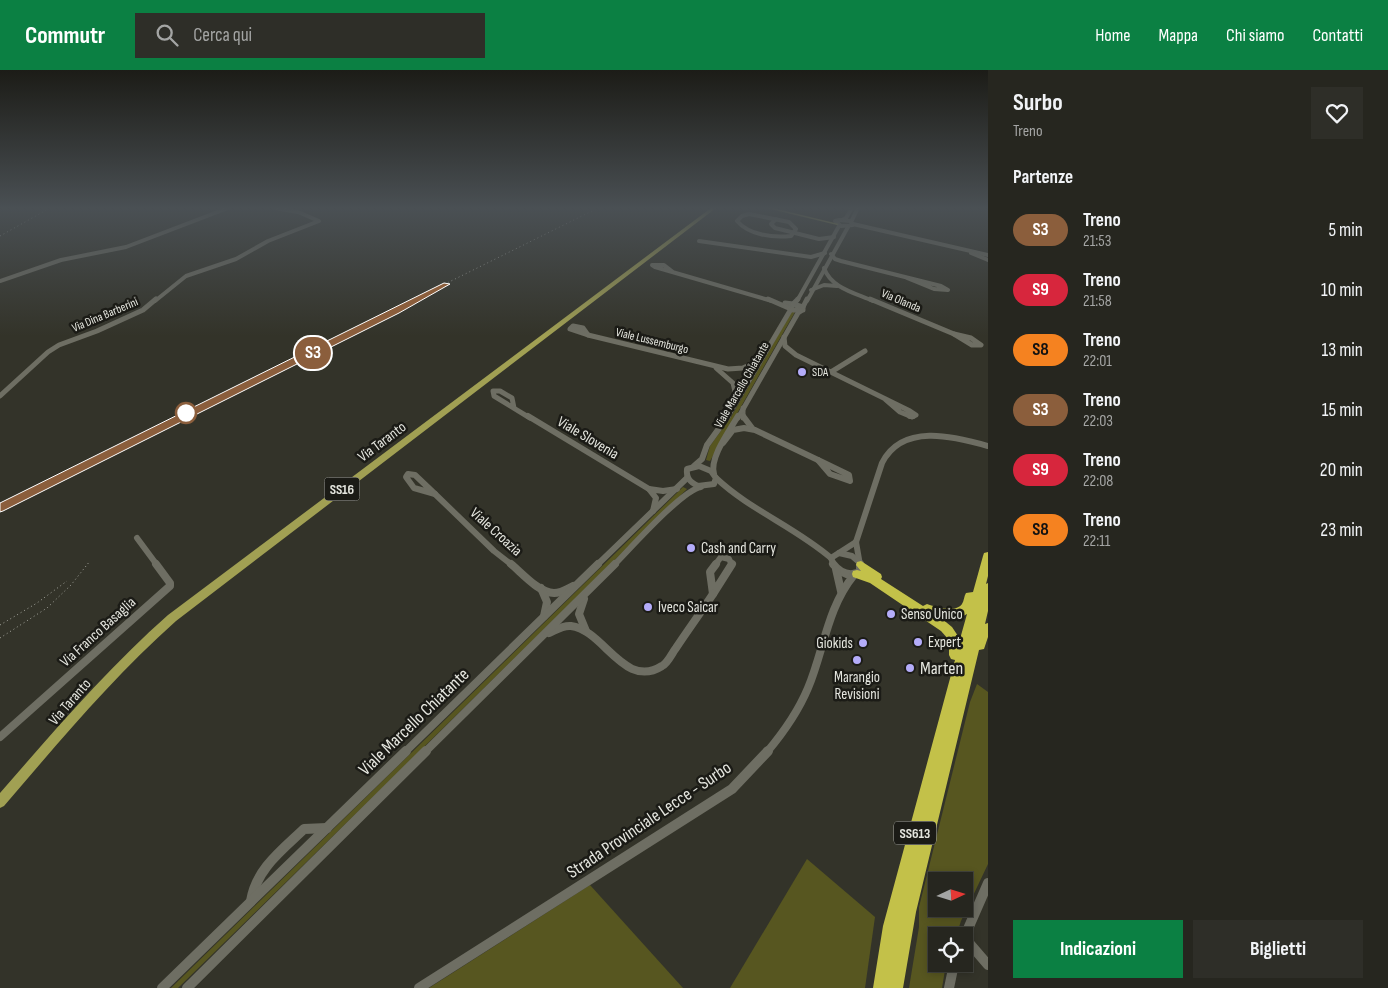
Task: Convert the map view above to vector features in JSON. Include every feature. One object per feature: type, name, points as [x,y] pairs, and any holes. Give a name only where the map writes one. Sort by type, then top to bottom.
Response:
[{"type":"highway","name":"SS613","points":[[881,988],[891,926],[945,714],[988,556]]},
{"type":"highway","points":[[858,569],[935,613],[950,614],[960,613],[966,608],[976,578],[984,569]]},
{"type":"highway","points":[[858,569],[932,616],[953,634],[958,645],[944,696],[945,714]]},
{"type":"highway","name":"SS613","points":[[895,988],[908,912],[988,588]]},
{"type":"highway","points":[[964,690],[970,684],[982,636],[988,628]]},
{"type":"highway","points":[[900,988],[909,925],[908,912]]},
{"type":"main road","name":"Via Taranto","points":[[0,802],[141,644],[172,618],[657,251]]},
{"type":"street","points":[[0,281],[61,260],[107,251]]},
{"type":"street","name":"Via Dina Barberini","points":[[0,396],[48,352],[59,345],[97,331],[139,312],[186,276],[236,259],[251,251]]},
{"type":"street","points":[[766,251],[808,257],[825,253]]},
{"type":"street","name":"Viale Marcello Chiatante","points":[[186,988],[681,498],[692,490],[714,484],[713,463],[723,443],[834,251]]},
{"type":"street","points":[[965,251],[988,260]]},
{"type":"street","points":[[971,251],[988,254]]},
{"type":"street","name":"Viale Marcello Chiatante","points":[[162,988],[687,478],[686,472],[702,459],[707,445],[737,400],[825,253]]},
{"type":"street","points":[[832,254],[835,259],[841,261],[941,286],[948,290],[934,289],[907,278]]},
{"type":"street","points":[[808,257],[816,267]]},
{"type":"street","points":[[828,262],[841,261]]},
{"type":"street","name":"Via Olanda","points":[[824,268],[827,278],[840,287],[954,334]]},
{"type":"street","points":[[673,272],[802,309]]},
{"type":"street","name":"Via Olanda","points":[[811,290],[824,285],[840,287]]},
{"type":"street","name":"Viale Lussemburgo","points":[[588,335],[711,366],[737,369],[753,365],[762,358]]},
{"type":"street","points":[[784,337],[785,346],[796,355],[885,398],[916,415],[912,417],[904,414],[885,398]]},
{"type":"street","points":[[830,372],[865,351]]},
{"type":"street","points":[[773,356],[782,353],[796,355]]},
{"type":"street","name":"Viale Lussemburgo","points":[[711,366],[730,379],[736,388],[737,400]]},
{"type":"street","points":[[743,407],[743,417],[755,430]]},
{"type":"street","name":"Viale Slovenia","points":[[514,408],[649,489]]},
{"type":"street","points":[[723,443],[738,428],[755,430],[817,459],[852,478],[850,481],[844,480],[825,471],[817,459]]},
{"type":"street","points":[[858,569],[856,542],[883,461],[891,449],[897,444],[913,438],[936,436],[962,439],[988,446]]},
{"type":"street","points":[[694,466],[708,469],[733,494],[816,546],[835,555],[847,554],[858,569]]},
{"type":"street","points":[[687,478],[693,484],[733,494]]},
{"type":"street","points":[[649,489],[663,491],[677,488]]},
{"type":"street","points":[[649,489],[656,498],[652,514]]},
{"type":"street","name":"Viale Croazia","points":[[435,494],[494,551],[540,588]]},
{"type":"street","name":"Via Franco Basaglia","points":[[0,737],[170,586],[170,583],[137,538]]},
{"type":"street","points":[[835,555],[856,542]]},
{"type":"street","points":[[835,555],[841,590]]},
{"type":"street","points":[[836,568],[844,574],[858,569]]},
{"type":"street","name":"Strada Provinciale Lecce - Surbo","points":[[419,988],[732,789],[782,735],[793,717],[815,669],[841,590],[858,569]]},
{"type":"street","points":[[540,588],[552,593],[560,592],[580,582]]},
{"type":"street","points":[[540,588],[547,602],[543,619]]},
{"type":"street","points":[[586,593],[579,614],[587,631],[624,665],[635,671],[651,672],[663,666],[713,594]]},
{"type":"street","points":[[544,635],[562,627],[570,626],[587,631]]},
{"type":"street","points":[[251,901],[252,888],[266,864],[304,829],[327,828]]},
{"type":"street","points":[[968,927],[988,883]]},
{"type":"street","points":[[973,948],[988,966]]},
{"type":"street","points":[[949,988],[952,972]]},
{"type":"shaded area","points":[[792,311],[795,312],[710,461],[706,460],[710,446],[731,417]]},
{"type":"shaded area","points":[[683,487],[687,489],[178,988],[171,988]]},
{"type":"shaded area","points":[[977,684],[988,692],[988,864],[973,896],[973,872],[928,872],[928,918],[962,918],[959,927],[928,927],[928,972],[945,972],[942,988],[909,988],[919,927],[919,907],[970,702]]},
{"type":"shaded area","points":[[807,859],[875,917],[865,988],[730,988]]},
{"type":"shaded area","points":[[590,885],[683,988],[429,988]]},
{"type":"railway","points":[[0,505],[512,251]]},
{"type":"railway","points":[[0,638],[47,608],[71,585],[90,561]]},
{"type":"railway","points":[[0,625],[37,603],[67,581]]},
{"type":"train","name":"S3","points":[[0,505],[446,284],[417,301],[204,408],[0,508]]},
{"type":"place","name":"SDA","points":[[802,372]]},
{"type":"place","name":"Cash and Carry","points":[[691,548]]},
{"type":"place","name":"Iveco Saicar","points":[[648,607]]},
{"type":"place","name":"Senso Unico","points":[[891,614]]},
{"type":"place","name":"Expert","points":[[918,642]]},
{"type":"place","name":"Giokids","points":[[863,643]]},
{"type":"place","name":"Marangio Revisioni","points":[[857,660]]},
{"type":"place","name":"Marten","points":[[910,668]]}]
